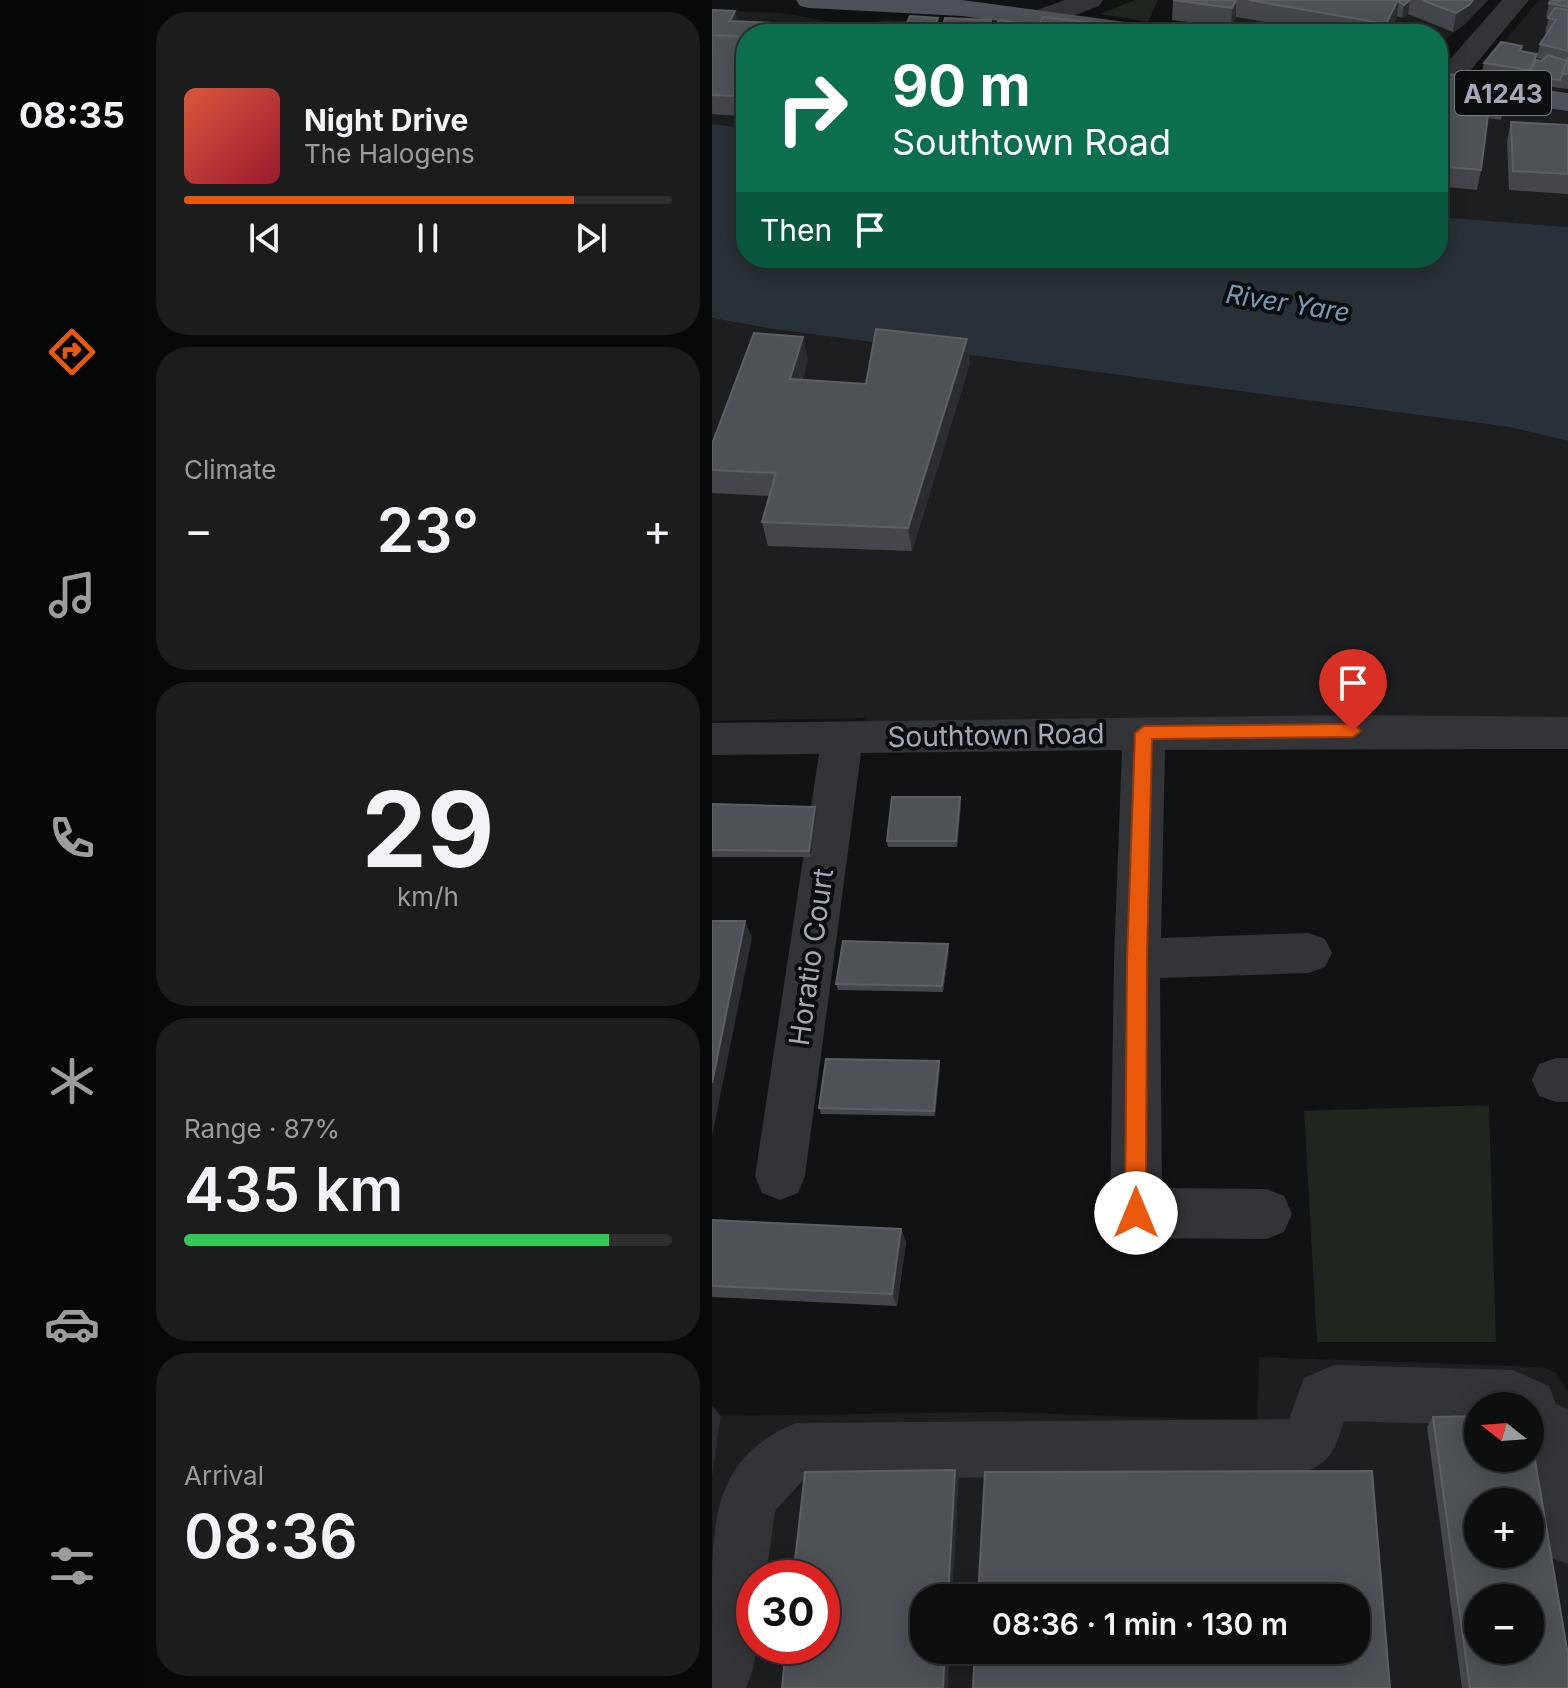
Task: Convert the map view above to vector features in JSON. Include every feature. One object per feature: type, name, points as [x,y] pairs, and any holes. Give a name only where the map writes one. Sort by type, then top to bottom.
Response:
[{"type":"main road","points":[[809,0],[963,4],[1090,24]]},
{"type":"main road","name":"A1243","points":[[1448,85],[1568,102]]},
{"type":"street","points":[[1044,17],[1090,0]]},
{"type":"street","points":[[1448,76],[1516,0]]},
{"type":"street","points":[[1144,733],[1137,959],[1136,1213],[1266,1214]]},
{"type":"street","name":"Southtown Road","points":[[712,739],[1144,733],[1568,733]]},
{"type":"street","name":"Horatio Court","points":[[780,1176],[842,738]]},
{"type":"street","points":[[1137,959],[1309,953]]},
{"type":"street","points":[[715,1688],[723,1669],[747,1503],[772,1465],[796,1451],[1299,1447],[1311,1437],[1324,1398],[1334,1393],[1513,1398],[1545,1421],[1568,1535]]},
{"type":"shaded area","points":[[1135,0],[1158,0],[1148,22],[1100,14]]},
{"type":"shaded area","points":[[1186,0],[1486,0],[1448,38],[1448,24],[1175,24]]},
{"type":"shaded area","points":[[1539,0],[1568,0],[1568,92],[1473,79]]},
{"type":"shaded area","points":[[712,10],[781,13],[846,24],[736,24],[736,127],[712,124]]},
{"type":"shaded area","points":[[888,20],[976,24],[859,24]]},
{"type":"shaded area","points":[[1448,91],[1568,110],[1568,227],[1448,218]]},
{"type":"shaded area","points":[[712,318],[773,329],[1509,427],[1568,441],[1568,733],[862,737],[866,718],[712,721]]},
{"type":"shaded area","points":[[1489,1105],[1496,1342],[1317,1342],[1304,1111]]},
{"type":"shaded area","points":[[1259,1357],[1512,1366],[1545,1368],[1556,1373],[1568,1392],[1568,1688],[712,1688],[712,1416],[1002,1412],[1257,1421]]},
{"type":"water","name":"River Yare","points":[[712,124],[736,127],[736,268],[1448,268],[1448,218],[1568,227],[1568,441],[1509,427],[773,329],[712,318]]},
{"type":"building","points":[[1173,0],[1236,0],[1232,8]]},
{"type":"building","points":[[1249,0],[1398,0],[1386,24]]},
{"type":"building","points":[[1422,0],[1473,0],[1456,13]]},
{"type":"building","points":[[1551,0],[1568,0],[1568,7],[1549,3]]},
{"type":"building","points":[[1555,8],[1568,10],[1568,51],[1540,44],[1556,20],[1548,18]]},
{"type":"building","points":[[712,10],[735,11],[730,21],[772,23],[736,24],[736,36],[712,35]]},
{"type":"building","points":[[910,16],[938,18],[935,24],[906,24]]},
{"type":"building","points":[[1043,17],[1103,24],[1039,24]]},
{"type":"building","points":[[945,18],[991,20],[990,24],[943,24]]},
{"type":"building","points":[[999,20],[1019,23],[1018,24],[996,24]]},
{"type":"building","points":[[712,35],[736,36],[736,92],[734,96],[712,95]]},
{"type":"building","points":[[1501,42],[1522,46],[1520,51],[1537,54],[1530,70],[1484,63]]},
{"type":"building","points":[[1548,55],[1567,61],[1560,80],[1528,76],[1536,60],[1541,61]]},
{"type":"building","points":[[1568,57],[1568,74],[1562,73]]},
{"type":"building","points":[[1448,74],[1507,84],[1505,100],[1490,99],[1481,170],[1448,167]]},
{"type":"building","points":[[1511,122],[1568,125],[1568,174],[1513,171]]},
{"type":"building","points":[[876,329],[967,339],[908,528],[762,522],[776,473],[712,470],[712,444],[754,333],[803,337],[790,379],[866,384]]},
{"type":"building","points":[[892,797],[960,797],[956,841],[887,841]]},
{"type":"building","points":[[712,804],[815,807],[809,851],[712,850]]},
{"type":"building","points":[[712,921],[745,921],[712,1083]]},
{"type":"building","points":[[843,941],[948,944],[942,986],[836,984]]},
{"type":"building","points":[[826,1059],[939,1061],[934,1111],[819,1108]]},
{"type":"building","points":[[712,1220],[901,1229],[892,1294],[712,1286]]},
{"type":"building","points":[[1464,1416],[1464,1472],[1537,1472],[1540,1488],[1464,1488],[1464,1568],[1544,1568],[1544,1514],[1568,1655],[1568,1688],[1470,1688],[1467,1664],[1544,1664],[1544,1584],[1464,1584],[1464,1644],[1433,1417]]},
{"type":"building","points":[[955,1470],[949,1584],[910,1584],[910,1664],[944,1664],[943,1688],[782,1688],[784,1664],[840,1664],[840,1560],[795,1560],[805,1472]]},
{"type":"building","points":[[1372,1471],[1390,1688],[973,1688],[974,1664],[1370,1664],[1370,1584],[979,1584],[985,1472]]},
{"type":"route","points":[[1136,1213],[1137,959],[1144,733],[1353,731]]}]
